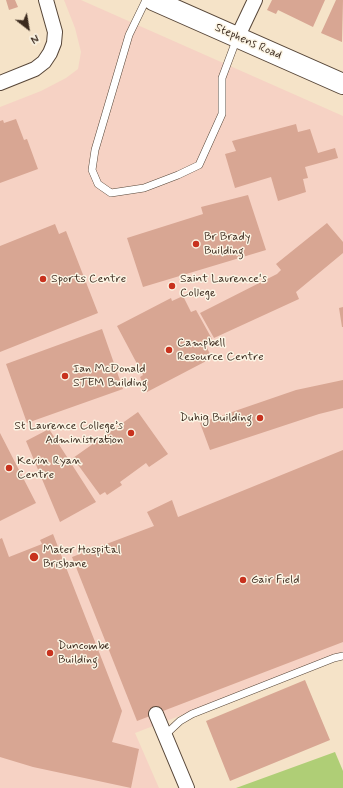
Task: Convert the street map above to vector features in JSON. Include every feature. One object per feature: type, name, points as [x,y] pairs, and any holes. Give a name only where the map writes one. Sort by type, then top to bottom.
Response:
[{"type":"street","points":[[0,84],[35,68],[44,62],[50,54],[54,43],[55,32],[46,0]]},
{"type":"street","name":"Stephens Road","points":[[153,0],[343,84]]},
{"type":"street","points":[[237,38],[255,0]]},
{"type":"street","points":[[156,714],[187,788]]},
{"type":"lane","points":[[146,0],[129,34],[95,150],[92,170],[98,184],[111,193],[144,188],[199,165],[222,114],[222,78],[237,38]]},
{"type":"lane","points":[[164,736],[180,721],[192,714],[343,656]]},
{"type":"shaded area","name":"Saint Laurence's College","points":[[64,0],[81,0],[343,116],[343,653],[135,733],[159,788],[0,788],[0,107],[41,91],[66,78],[78,69],[81,52],[75,28]]},
{"type":"green space","points":[[335,752],[343,771],[343,788],[236,788]]},
{"type":"building","points":[[6,0],[15,0],[18,7],[9,10]]},
{"type":"building","points":[[272,0],[325,0],[313,27],[278,10],[276,14],[267,10]]},
{"type":"building","points":[[336,0],[343,0],[342,42],[321,33]]},
{"type":"building","points":[[16,119],[24,140],[27,139],[38,169],[0,183],[0,121],[3,120],[4,123]]},
{"type":"building","points":[[296,124],[298,132],[310,129],[318,153],[335,148],[338,158],[305,167],[308,178],[303,179],[306,192],[278,201],[271,177],[235,188],[225,154],[236,151],[232,141]]},
{"type":"building","name":"Br Brady Building","points":[[248,195],[266,250],[143,287],[127,238],[203,214],[201,207]]},
{"type":"building","points":[[327,223],[343,242],[343,253],[296,292],[299,299],[214,338],[200,313],[277,274],[281,270],[276,264]]},
{"type":"building","name":"Sports Centre","points":[[55,224],[59,234],[66,231],[98,313],[0,352],[0,246]]},
{"type":"building","name":"Campbell Resource Centre","points":[[183,296],[191,312],[196,310],[212,339],[204,342],[212,358],[147,392],[140,377],[143,375],[117,326],[171,298],[172,301]]},
{"type":"building","points":[[343,307],[343,327],[342,327],[339,308]]},
{"type":"building","name":"Ian McDonald STEM Building","points":[[102,329],[123,389],[27,423],[6,364]]},
{"type":"building","name":"Duhig Building","points":[[343,380],[343,408],[319,414],[210,450],[200,423],[296,390]]},
{"type":"building","name":"St Laurence College’s Administration","points":[[138,412],[168,454],[149,467],[146,463],[120,482],[122,485],[107,495],[105,492],[100,495],[73,458]]},
{"type":"building","points":[[49,429],[96,502],[60,522],[26,441]]},
{"type":"building","name":"Kevin Ryan Centre","points":[[0,433],[36,503],[0,521]]},
{"type":"building","name":"Gair Field","points":[[343,450],[343,642],[137,721],[72,557],[154,526],[147,512],[172,500],[178,517]]},
{"type":"building","name":"Mater Hospital Brisbane","points":[[53,534],[122,711],[112,742],[139,749],[131,788],[33,767],[0,757],[0,539],[2,538],[9,557],[42,544],[40,540]]},
{"type":"building","points":[[305,680],[330,740],[230,781],[206,721]]},
{"type":"place","name":"Br Brady Building","points":[[196,244]]},
{"type":"place","name":"Sports Centre","points":[[43,279]]},
{"type":"place","name":"Saint Laurence's College","points":[[172,286]]},
{"type":"place","name":"Campbell Resource Centre","points":[[169,350]]},
{"type":"place","name":"Ian McDonald STEM Building","points":[[65,376]]},
{"type":"place","name":"Duhig Building","points":[[260,418]]},
{"type":"place","name":"St Laurence College’s Administration","points":[[131,433]]},
{"type":"place","name":"Kevin Ryan Centre","points":[[9,468]]},
{"type":"place","name":"Mater Hospital Brisbane","points":[[34,557]]},
{"type":"place","name":"Gair Field","points":[[243,580]]},
{"type":"place","name":"Duncombe Building","points":[[50,653]]}]
